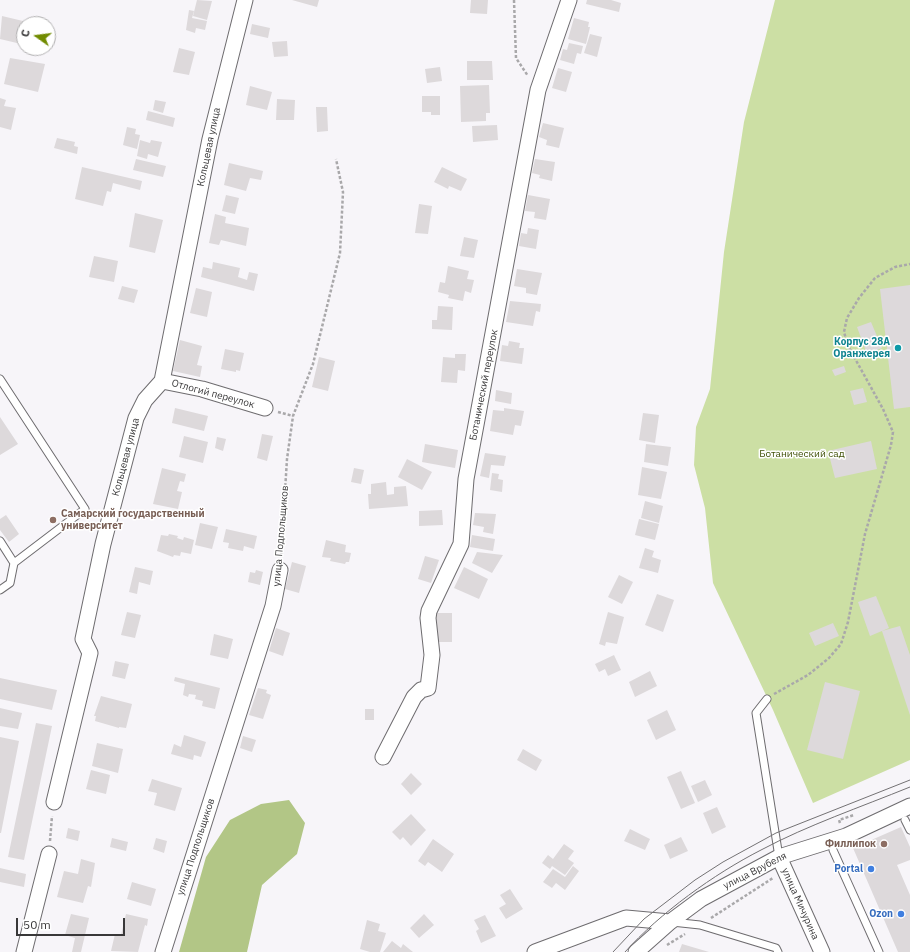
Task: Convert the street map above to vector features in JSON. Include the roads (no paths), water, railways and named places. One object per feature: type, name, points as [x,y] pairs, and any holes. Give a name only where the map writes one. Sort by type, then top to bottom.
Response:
[{"type":"street","name":"Кольцевая улица","points":[[54,802],[90,653],[83,639],[106,529],[136,418],[145,400],[162,380],[210,139],[245,0]]},
{"type":"street","name":"Ботанический переулок","points":[[383,757],[414,697],[420,690],[428,688],[432,655],[428,618],[429,611],[462,544],[466,479],[538,90],[569,0]]},
{"type":"street","name":"Отлогий переулок","points":[[162,380],[202,389],[265,408]]},
{"type":"street","name":"улица Подпольщиков","points":[[163,952],[273,606],[280,570]]},
{"type":"street","name":"улица Врубеля","points":[[638,951],[670,922],[701,899],[846,836],[908,813]]},
{"type":"street","points":[[24,952],[49,854]]},
{"type":"street","name":"улица Мичурина","points":[[782,863],[822,952]]},
{"type":"street","points":[[535,952],[626,918],[670,922]]},
{"type":"lane","points":[[0,378],[85,509],[14,563],[10,583],[0,590]]},
{"type":"lane","points":[[0,541],[14,563]]},
{"type":"lane","points":[[768,699],[756,713],[782,863]]},
{"type":"lane","points":[[908,813],[910,830]]},
{"type":"lane","points":[[833,850],[879,952]]},
{"type":"lane","points":[[670,922],[700,925],[776,948],[778,952]]},
{"type":"tram line","points":[[613,952],[644,919],[695,880],[723,862],[776,833],[910,780]]},
{"type":"tram line","points":[[625,952],[654,923],[688,895],[743,860],[797,832],[910,787]]},
{"type":"place","name":"Корпус 28А Оранжерея","points":[[898,348]]},
{"type":"place","name":"Самарский государственный университет","points":[[53,520]]},
{"type":"place","name":"Филлипок","points":[[884,844]]},
{"type":"place","name":"Portal","points":[[871,869]]},
{"type":"place","name":"Ozon","points":[[901,914]]},
{"type":"park label","name":"Ботанический сад","points":[[802,454]]}]
